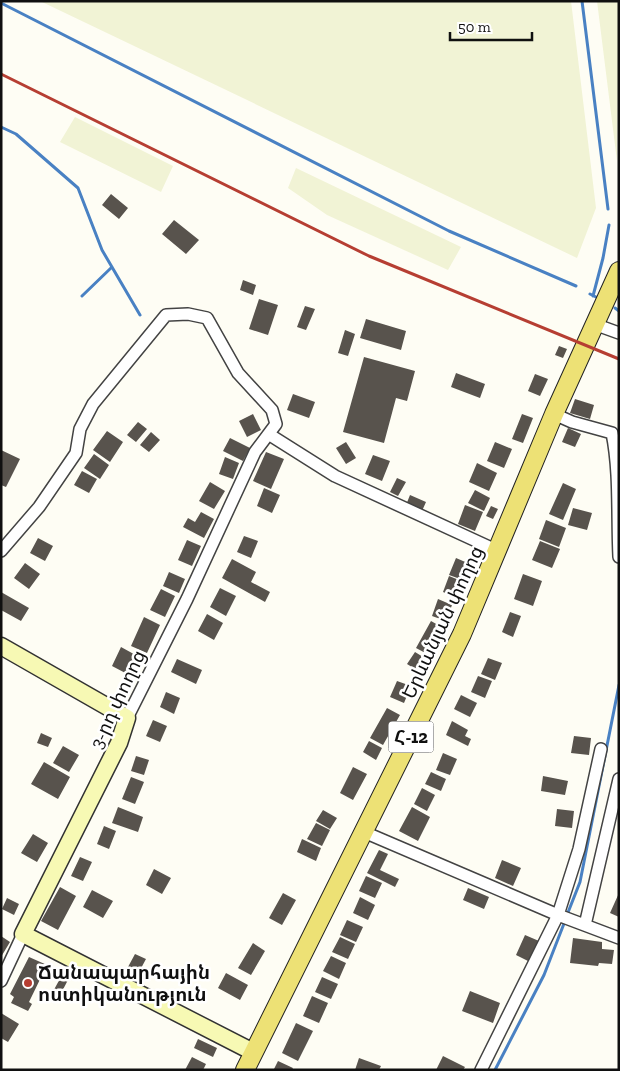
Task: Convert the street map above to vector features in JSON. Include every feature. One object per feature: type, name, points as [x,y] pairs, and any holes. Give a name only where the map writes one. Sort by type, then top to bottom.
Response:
[{"type":"main road","name":"Հ-12","points":[[594,324],[619,271]]},
{"type":"main road","name":"Երևանյան փողոց","points":[[245,1070],[462,634],[554,414],[594,324]]},
{"type":"street","points":[[1,551],[39,506],[76,452],[80,429],[93,404],[166,315],[188,314],[207,318],[238,372],[272,410],[276,424],[270,435],[336,476],[498,551]]},
{"type":"street","points":[[594,324],[619,333]]},
{"type":"street","points":[[554,414],[572,422],[612,433],[616,447],[618,468],[619,557]]},
{"type":"street","name":"3-րդ փողոց","points":[[1,981],[119,743],[127,718],[186,599],[255,452],[270,435]]},
{"type":"street","points":[[1,646],[127,718]]},
{"type":"street","points":[[480,1070],[564,917],[601,749]]},
{"type":"street","points":[[585,925],[619,779]]},
{"type":"street","points":[[364,832],[564,917],[619,938]]},
{"type":"street","points":[[23,934],[253,1052]]},
{"type":"green space","points":[[40,1],[571,1],[596,208],[577,258]]},
{"type":"green space","points":[[597,1],[619,1],[617,161]]},
{"type":"green space","points":[[75,117],[173,166],[161,192],[60,142]]},
{"type":"green space","points":[[296,168],[461,247],[448,270],[327,215],[288,188]]},
{"type":"building","points":[[111,194],[128,208],[119,219],[102,205]]},
{"type":"building","points":[[174,220],[199,240],[186,254],[162,234]]},
{"type":"building","points":[[243,280],[256,285],[253,295],[240,290]]},
{"type":"building","points":[[259,299],[278,305],[268,335],[249,329]]},
{"type":"building","points":[[305,306],[315,309],[306,330],[297,327]]},
{"type":"building","points":[[366,319],[406,331],[401,350],[360,338]]},
{"type":"building","points":[[345,330],[355,334],[348,356],[338,353]]},
{"type":"building","points":[[559,346],[567,349],[563,358],[555,355]]},
{"type":"building","points":[[364,357],[415,371],[407,401],[396,398],[384,443],[343,432]]},
{"type":"building","points":[[456,373],[485,384],[480,398],[451,387]]},
{"type":"building","points":[[535,374],[548,379],[540,396],[528,391]]},
{"type":"building","points":[[293,394],[315,402],[309,418],[287,410]]},
{"type":"building","points":[[575,399],[594,405],[590,419],[570,413]]},
{"type":"building","points":[[253,414],[261,430],[247,437],[239,421]]},
{"type":"building","points":[[522,414],[533,418],[523,443],[512,439]]},
{"type":"building","points":[[138,422],[147,429],[136,442],[127,435]]},
{"type":"building","points":[[568,428],[581,434],[575,447],[562,442]]},
{"type":"building","points":[[107,431],[123,442],[110,462],[93,450]]},
{"type":"building","points":[[151,432],[160,440],[149,452],[140,445]]},
{"type":"building","points":[[230,438],[250,448],[243,461],[223,451]]},
{"type":"building","points":[[346,442],[356,458],[346,464],[336,448]]},
{"type":"building","points":[[495,442],[512,449],[504,468],[487,461]]},
{"type":"building","points":[[1,450],[20,459],[6,487],[1,485]]},
{"type":"building","points":[[266,452],[284,459],[271,489],[253,481]]},
{"type":"building","points":[[94,454],[109,465],[100,479],[84,468]]},
{"type":"building","points":[[373,455],[390,461],[382,481],[365,474]]},
{"type":"building","points":[[225,457],[239,463],[233,479],[219,474]]},
{"type":"building","points":[[477,463],[497,473],[489,491],[469,482]]},
{"type":"building","points":[[82,471],[97,479],[89,493],[74,485]]},
{"type":"building","points":[[397,478],[406,482],[398,496],[390,492]]},
{"type":"building","points":[[210,482],[225,491],[214,509],[199,501]]},
{"type":"building","points":[[563,483],[576,489],[563,520],[549,514]]},
{"type":"building","points":[[264,488],[280,495],[272,513],[257,506]]},
{"type":"building","points":[[475,490],[490,498],[484,511],[468,503]]},
{"type":"building","points":[[410,495],[426,502],[422,511],[406,505]]},
{"type":"building","points":[[465,505],[483,512],[475,531],[458,524]]},
{"type":"building","points":[[491,506],[498,509],[493,519],[486,516]]},
{"type":"building","points":[[573,508],[592,513],[587,530],[568,525]]},
{"type":"building","points":[[201,512],[214,519],[204,538],[183,527],[188,518],[195,522]]},
{"type":"building","points":[[546,520],[566,528],[559,547],[539,539]]},
{"type":"building","points":[[244,536],[258,541],[251,558],[237,552]]},
{"type":"building","points":[[38,538],[53,546],[45,561],[30,553]]},
{"type":"building","points":[[187,540],[201,546],[192,566],[178,560]]},
{"type":"building","points":[[540,541],[560,549],[552,568],[532,560]]},
{"type":"building","points":[[456,558],[470,564],[463,580],[449,575]]},
{"type":"building","points":[[232,559],[256,572],[251,582],[270,592],[265,602],[222,578]]},
{"type":"building","points":[[25,563],[40,574],[29,589],[14,578]]},
{"type":"building","points":[[169,572],[185,579],[179,593],[163,586]]},
{"type":"building","points":[[523,574],[542,581],[533,606],[514,599]]},
{"type":"building","points":[[449,576],[464,582],[457,598],[443,592]]},
{"type":"building","points":[[220,588],[236,596],[226,616],[210,607]]},
{"type":"building","points":[[161,589],[175,596],[165,617],[150,610]]},
{"type":"building","points":[[1,592],[29,608],[21,621],[1,610]]},
{"type":"building","points":[[438,599],[452,605],[446,621],[432,616]]},
{"type":"building","points":[[510,612],[521,616],[513,637],[502,632]]},
{"type":"building","points":[[207,614],[223,623],[214,640],[198,631]]},
{"type":"building","points":[[144,617],[160,625],[147,653],[131,646]]},
{"type":"building","points":[[431,621],[445,629],[431,656],[416,648]]},
{"type":"building","points":[[121,647],[141,658],[131,676],[112,666]]},
{"type":"building","points":[[415,652],[428,660],[420,672],[407,664]]},
{"type":"building","points":[[488,658],[502,663],[495,680],[481,674]]},
{"type":"building","points":[[177,659],[202,670],[196,684],[171,672]]},
{"type":"building","points":[[478,676],[492,681],[485,698],[471,692]]},
{"type":"building","points":[[397,681],[411,686],[404,703],[390,697]]},
{"type":"building","points":[[166,692],[180,698],[174,714],[160,707]]},
{"type":"building","points":[[461,695],[477,703],[470,717],[454,709]]},
{"type":"building","points":[[387,708],[400,715],[383,745],[370,738]]},
{"type":"building","points":[[153,720],[167,726],[160,742],[146,736]]},
{"type":"building","points":[[452,721],[468,730],[465,736],[471,739],[468,746],[446,735]]},
{"type":"building","points":[[41,733],[52,738],[48,747],[37,743]]},
{"type":"building","points":[[574,736],[591,738],[589,755],[571,753]]},
{"type":"building","points":[[369,741],[382,748],[376,760],[363,752]]},
{"type":"building","points":[[63,746],[79,755],[69,772],[53,763]]},
{"type":"building","points":[[443,753],[457,759],[450,775],[436,770]]},
{"type":"building","points":[[136,756],[149,760],[144,775],[131,771]]},
{"type":"building","points":[[44,762],[70,777],[58,799],[31,784]]},
{"type":"building","points":[[353,767],[367,774],[353,800],[340,793]]},
{"type":"building","points":[[431,772],[446,779],[441,791],[425,784]]},
{"type":"building","points":[[543,776],[568,781],[565,795],[541,791]]},
{"type":"building","points":[[131,777],[144,782],[135,804],[122,799]]},
{"type":"building","points":[[422,788],[435,795],[427,811],[414,804]]},
{"type":"building","points":[[118,807],[143,817],[138,832],[112,823]]},
{"type":"building","points":[[412,807],[430,817],[418,841],[399,831]]},
{"type":"building","points":[[557,809],[574,811],[572,828],[555,826]]},
{"type":"building","points":[[323,810],[337,818],[330,829],[316,821]]},
{"type":"building","points":[[316,823],[330,830],[322,846],[307,839]]},
{"type":"building","points":[[104,826],[116,831],[109,849],[97,844]]},
{"type":"building","points":[[33,834],[48,843],[37,862],[21,853]]},
{"type":"building","points":[[302,839],[321,848],[316,861],[297,852]]},
{"type":"building","points":[[379,850],[388,854],[380,870],[399,879],[395,887],[367,873]]},
{"type":"building","points":[[80,857],[92,862],[83,881],[71,876]]},
{"type":"building","points":[[502,860],[521,868],[513,886],[495,878]]},
{"type":"building","points":[[154,869],[171,878],[162,894],[146,885]]},
{"type":"building","points":[[366,876],[382,883],[375,898],[359,891]]},
{"type":"building","points":[[60,887],[76,896],[58,930],[41,921]]},
{"type":"building","points":[[468,888],[489,897],[484,909],[463,900]]},
{"type":"building","points":[[92,890],[113,901],[103,918],[83,907]]},
{"type":"building","points":[[283,893],[296,900],[282,925],[269,918]]},
{"type":"building","points":[[619,893],[619,917],[610,913]]},
{"type":"building","points":[[360,897],[375,905],[368,920],[353,913]]},
{"type":"building","points":[[7,898],[19,904],[14,915],[2,909]]},
{"type":"building","points":[[347,920],[363,927],[356,942],[340,935]]},
{"type":"building","points":[[525,935],[539,941],[530,962],[516,955]]},
{"type":"building","points":[[1,936],[10,942],[1,957]]},
{"type":"building","points":[[340,937],[355,944],[348,959],[332,952]]},
{"type":"building","points":[[573,938],[602,942],[602,949],[614,950],[612,964],[599,963],[598,966],[570,963]]},
{"type":"building","points":[[253,943],[265,951],[251,975],[238,968]]},
{"type":"building","points":[[135,954],[146,959],[139,972],[128,967]]},
{"type":"building","points":[[331,956],[346,963],[339,979],[323,971]]},
{"type":"building","points":[[29,957],[47,965],[29,1002],[32,1004],[28,1011],[11,1003],[14,997],[10,994]]},
{"type":"building","points":[[226,973],[248,985],[240,1000],[218,988]]},
{"type":"building","points":[[62,975],[69,978],[57,1001],[50,997]]},
{"type":"building","points":[[322,977],[338,984],[331,999],[315,992]]},
{"type":"building","points":[[470,991],[500,1003],[493,1023],[462,1011]]},
{"type":"building","points":[[312,996],[328,1003],[319,1023],[303,1016]]},
{"type":"building","points":[[1,1013],[19,1024],[8,1042],[1,1038]]},
{"type":"building","points":[[296,1023],[313,1031],[298,1061],[282,1053]]},
{"type":"building","points":[[198,1039],[217,1048],[213,1057],[194,1048]]},
{"type":"building","points":[[443,1056],[465,1067],[463,1070],[436,1070]]},
{"type":"building","points":[[192,1057],[206,1064],[203,1070],[185,1070]]},
{"type":"building","points":[[359,1058],[381,1066],[379,1070],[355,1070]]},
{"type":"building","points":[[278,1061],[293,1068],[292,1070],[274,1069]]},
{"type":"waterway","points":[[582,1],[608,209]]},
{"type":"waterway","points":[[1,3],[449,231],[576,286]]},
{"type":"waterway","points":[[1,127],[16,134],[78,188],[102,250],[140,315]]},
{"type":"waterway","points":[[593,296],[609,225]]},
{"type":"waterway","points":[[82,296],[112,267]]},
{"type":"waterway","points":[[590,294],[596,297]]},
{"type":"waterway","points":[[615,308],[619,311]]},
{"type":"waterway","points":[[567,915],[580,882],[619,685]]},
{"type":"waterway","points":[[495,1070],[544,975],[565,921]]},
{"type":"railway","points":[[1,74],[369,256],[619,359]]},
{"type":"place","name":"Ճանապարհային ոստիկանություն","points":[[28,983]]}]
